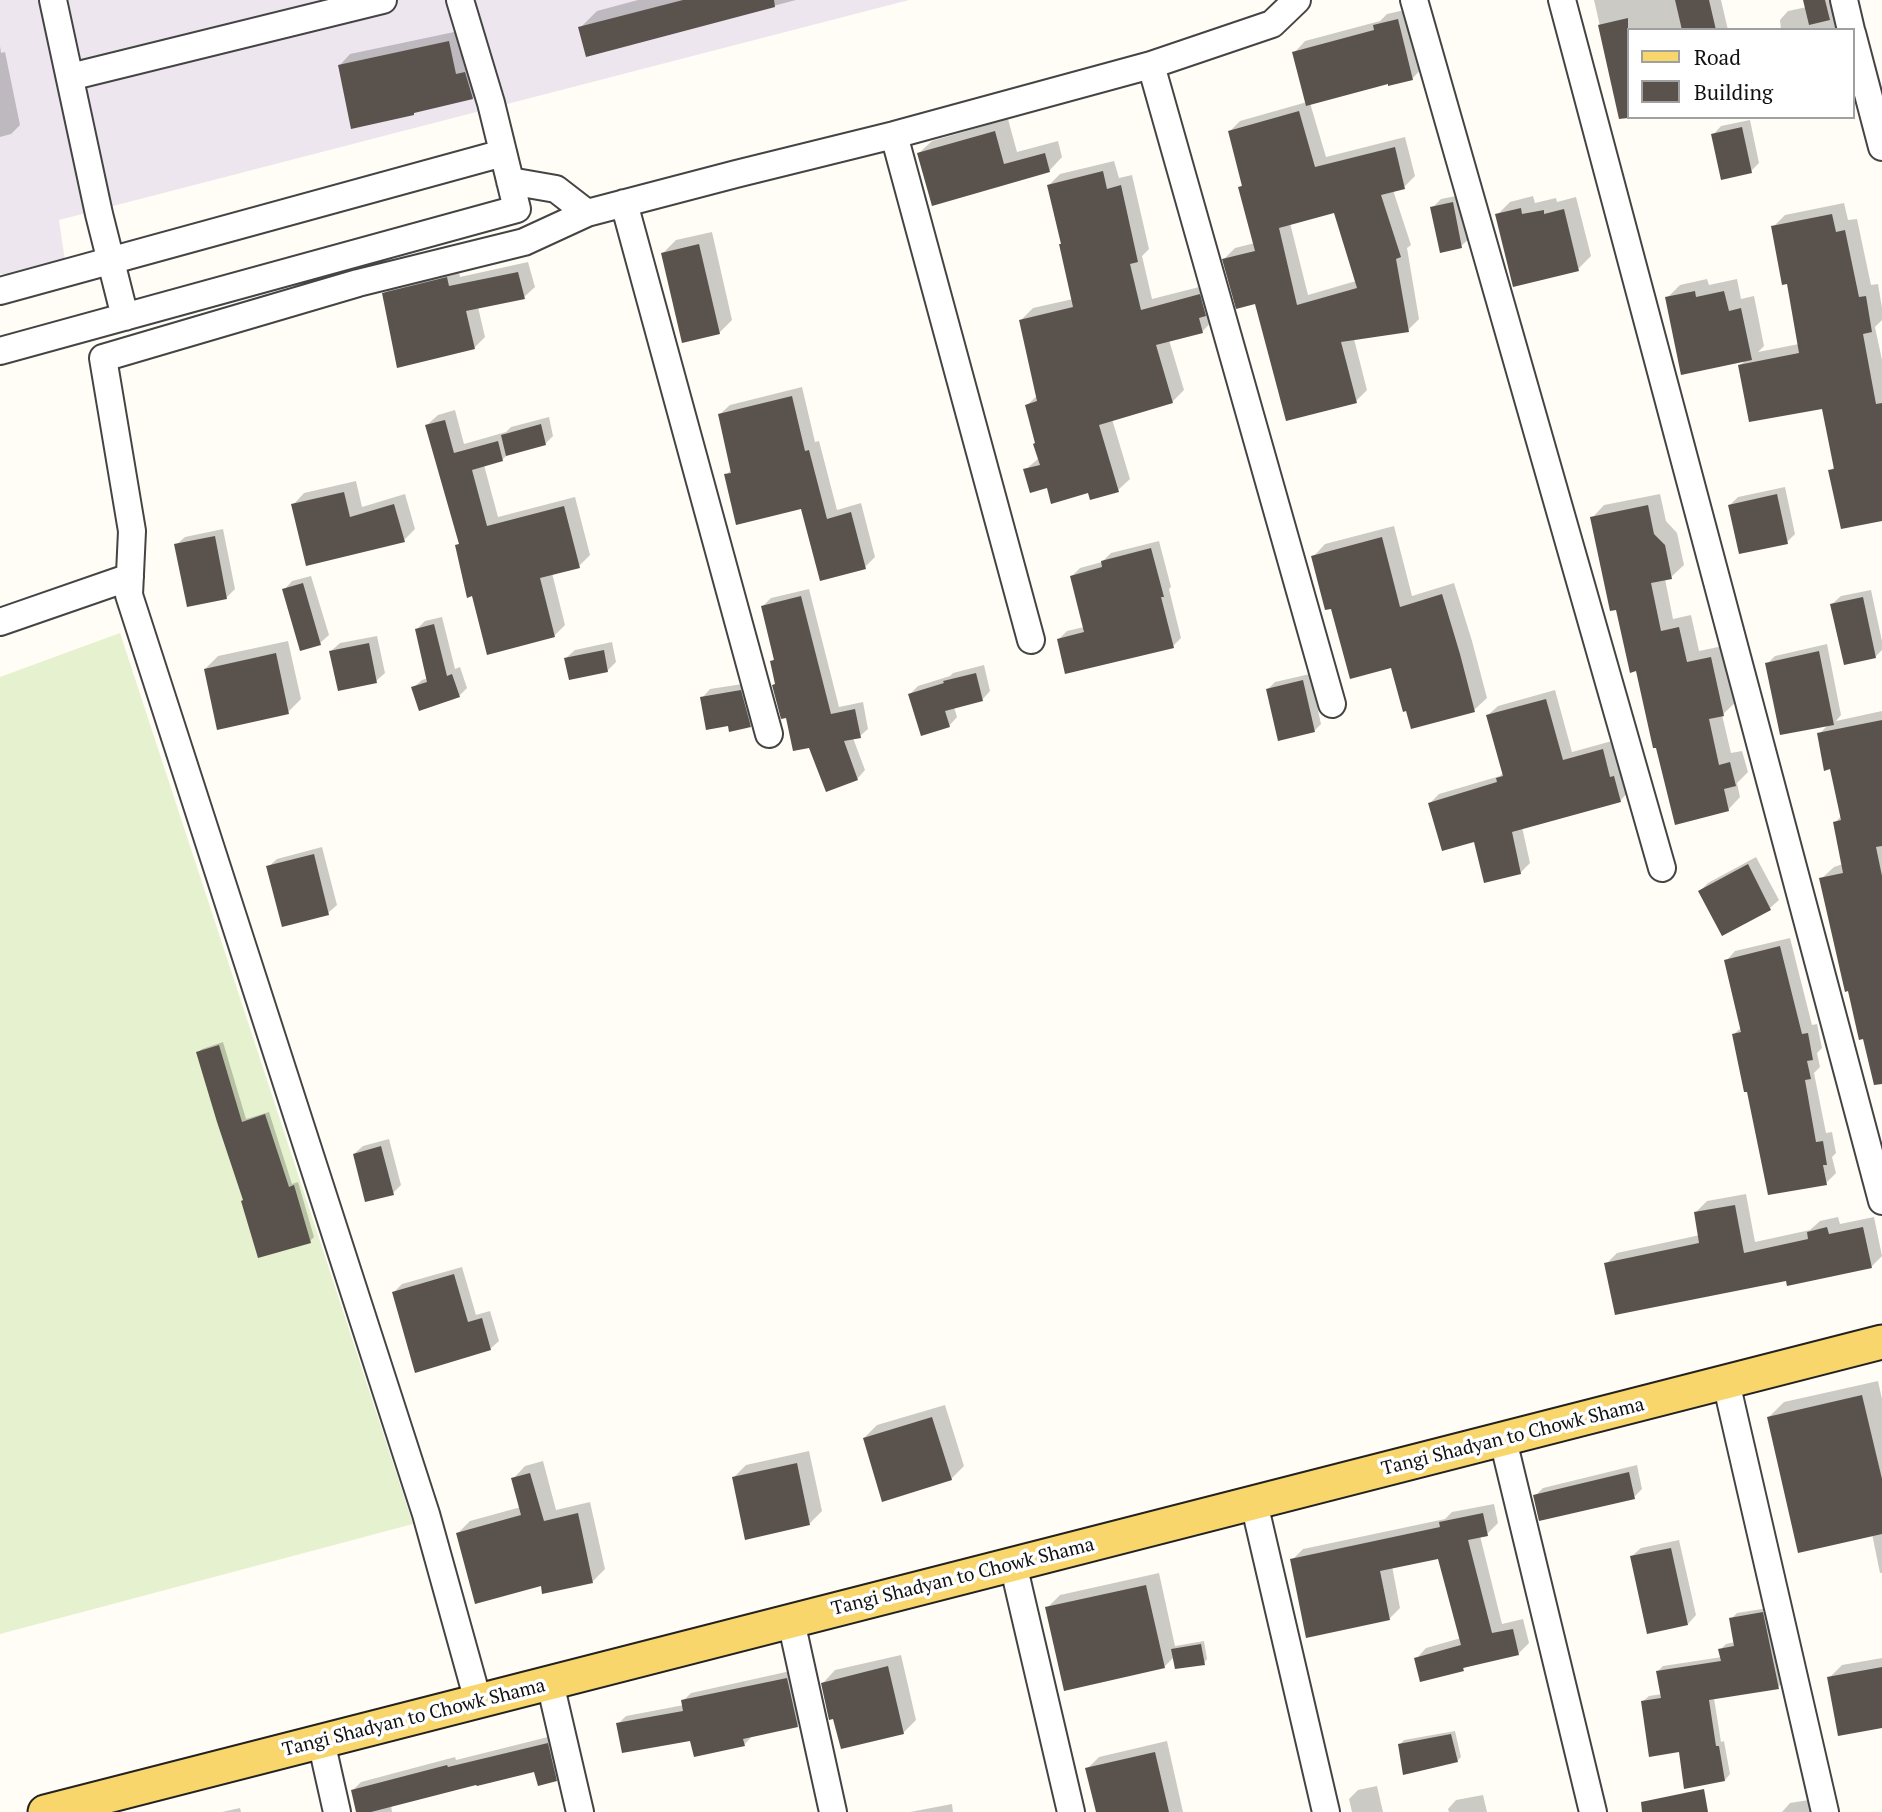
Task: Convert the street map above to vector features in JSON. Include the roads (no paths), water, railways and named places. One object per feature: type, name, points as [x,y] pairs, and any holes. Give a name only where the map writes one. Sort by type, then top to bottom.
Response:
[{"type":"main road","name":"Tangi Shadyan to Chowk Shama","points":[[45,1812],[113,1803],[321,1741],[1882,1342]]},
{"type":"street","points":[[53,0],[99,214],[125,317]]},
{"type":"street","points":[[70,77],[383,0]]},
{"type":"street","points":[[0,351],[517,209],[491,103],[460,0]]},
{"type":"street","points":[[478,1701],[426,1514],[129,596],[132,531],[103,358],[358,283],[524,242],[587,213],[894,135],[1151,65],[1272,24],[1297,0]]},
{"type":"street","points":[[1413,0],[1662,868]]},
{"type":"street","points":[[1562,0],[1882,1201]]},
{"type":"street","points":[[1844,0],[1851,28]]},
{"type":"street","points":[[1854,39],[1882,147]]},
{"type":"street","points":[[1151,65],[1332,704]]},
{"type":"street","points":[[894,135],[1031,640]]},
{"type":"street","points":[[0,290],[503,153]]},
{"type":"street","points":[[510,181],[556,189],[587,213]]},
{"type":"street","points":[[624,203],[769,734]]},
{"type":"street","points":[[0,622],[130,577]]},
{"type":"street","points":[[1726,1382],[1825,1812]]},
{"type":"street","points":[[1503,1440],[1593,1812]]},
{"type":"street","points":[[1254,1503],[1326,1812]]},
{"type":"street","points":[[1013,1564],[1071,1812]]},
{"type":"street","points":[[791,1621],[834,1812]]},
{"type":"street","points":[[550,1683],[580,1812]]},
{"type":"street","points":[[321,1741],[337,1812]]}]
